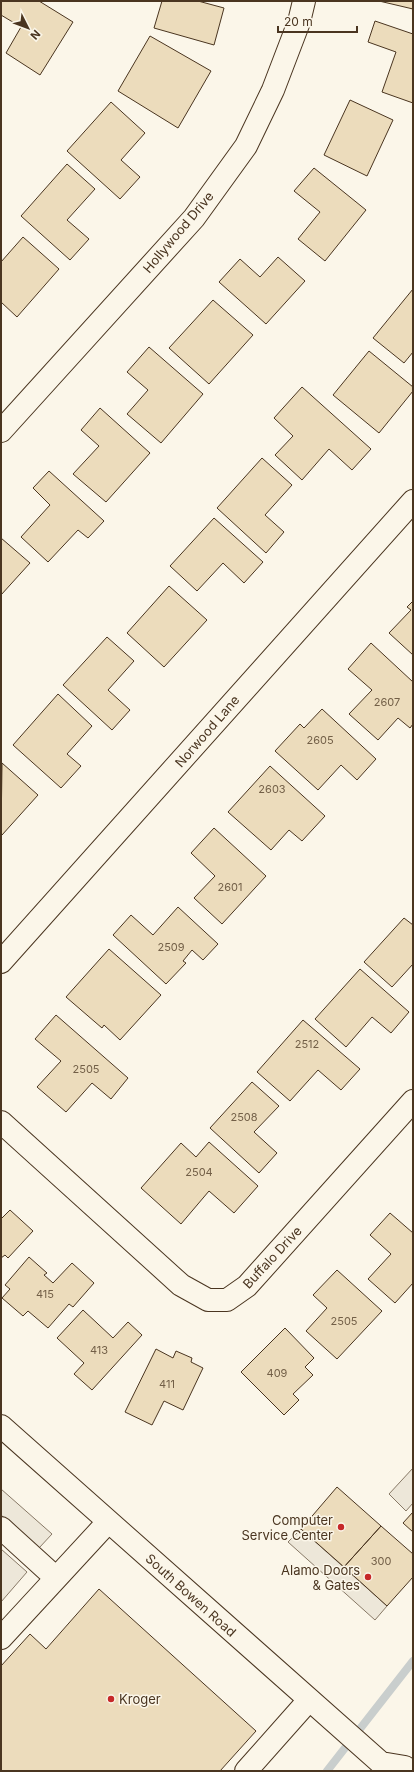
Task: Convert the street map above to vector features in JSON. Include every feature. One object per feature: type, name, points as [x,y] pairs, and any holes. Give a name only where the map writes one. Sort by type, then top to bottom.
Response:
[{"type":"street","name":"Hollywood Drive","points":[[1,431],[194,218],[246,146],[273,90],[299,22],[304,1]]},
{"type":"street","name":"Norwood Lane","points":[[1,962],[413,501]]},
{"type":"street","name":"Buffalo Drive","points":[[1,1122],[181,1285],[208,1300],[227,1300],[247,1286],[413,1101]]},
{"type":"street","name":"South Bowen Road","points":[[1,1426],[333,1721],[381,1767],[405,1767],[410,1771]]},
{"type":"street","points":[[2,1636],[108,1522]]},
{"type":"street","points":[[1,1528],[56,1578]]},
{"type":"street","points":[[246,1771],[309,1700]]},
{"type":"shaded area","points":[[413,1468],[413,1503],[406,1511],[389,1494]]},
{"type":"shaded area","points":[[1,1489],[52,1534],[39,1548],[1,1515]]},
{"type":"shaded area","points":[[301,1529],[387,1606],[375,1620],[288,1542]]},
{"type":"shaded area","points":[[1,1549],[27,1572],[1,1602]]},
{"type":"building","points":[[1,1],[39,1],[73,22],[40,75],[6,53],[21,27],[1,15]]},
{"type":"building","points":[[162,1],[198,1],[224,8],[214,45],[154,28]]},
{"type":"building","points":[[379,1],[413,1],[413,9]]},
{"type":"building","points":[[375,21],[413,34],[413,103],[382,92],[396,52],[368,42]]},
{"type":"building","points":[[150,36],[211,71],[178,128],[118,91]]},
{"type":"building","points":[[350,100],[393,120],[367,176],[324,155]]},
{"type":"building","points":[[111,102],[145,133],[121,160],[140,177],[120,199],[67,151]]},
{"type":"building","points":[[67,164],[95,189],[67,220],[89,239],[70,260],[21,216]]},
{"type":"building","points":[[314,168],[366,210],[325,261],[298,239],[320,212],[294,191]]},
{"type":"building","points":[[23,237],[59,269],[17,317],[1,302],[1,262]]},
{"type":"building","points":[[278,257],[305,281],[266,324],[219,282],[240,259],[260,277]]},
{"type":"building","points":[[413,289],[413,352],[404,363],[373,338]]},
{"type":"building","points":[[213,300],[253,335],[209,384],[169,348]]},
{"type":"building","points":[[149,347],[203,394],[161,443],[127,414],[148,390],[127,372]]},
{"type":"building","points":[[369,351],[413,387],[413,391],[379,433],[333,395]]},
{"type":"building","points":[[302,387],[371,449],[352,470],[329,449],[302,480],[275,455],[293,436],[274,418]]},
{"type":"building","points":[[100,408],[150,453],[106,502],[73,474],[99,446],[81,430]]},
{"type":"building","points":[[262,458],[292,485],[265,515],[284,532],[266,553],[217,508]]},
{"type":"building","points":[[49,471],[104,521],[88,538],[78,530],[48,562],[21,537],[50,505],[33,488]]},
{"type":"building","points":[[214,518],[263,562],[244,583],[223,563],[197,591],[170,566]]},
{"type":"building","points":[[1,538],[30,563],[1,595]]},
{"type":"building","points":[[169,586],[207,620],[164,667],[127,633]]},
{"type":"building","points":[[413,601],[413,655],[389,633],[411,610],[407,607]]},
{"type":"building","points":[[107,637],[134,661],[108,690],[130,710],[112,730],[63,685]]},
{"type":"building","points":[[371,643],[413,682],[413,724],[410,728],[398,718],[378,740],[349,714],[372,690],[348,669]]},
{"type":"building","points":[[58,694],[92,726],[67,754],[81,766],[61,788],[13,745]]},
{"type":"building","points":[[322,709],[376,759],[357,780],[341,765],[318,790],[275,751],[300,724],[304,728]]},
{"type":"building","points":[[2,763],[38,795],[2,835],[1,834]]},
{"type":"building","points":[[270,766],[325,816],[302,841],[289,830],[271,850],[228,812]]},
{"type":"building","points":[[214,828],[266,876],[222,924],[194,898],[215,876],[191,853]]},
{"type":"building","points":[[178,907],[218,944],[203,960],[192,950],[183,961],[186,963],[166,984],[113,935],[131,915],[153,935]]},
{"type":"building","points":[[404,918],[413,925],[413,964],[392,987],[364,962]]},
{"type":"building","points":[[109,949],[161,995],[120,1040],[104,1025],[102,1028],[66,997]]},
{"type":"building","points":[[360,969],[409,1012],[391,1033],[372,1017],[346,1047],[315,1019]]},
{"type":"building","points":[[56,1015],[128,1078],[111,1099],[92,1083],[66,1112],[37,1087],[61,1061],[35,1039]]},
{"type":"building","points":[[303,1020],[360,1069],[341,1090],[318,1070],[290,1101],[257,1072]]},
{"type":"building","points":[[252,1082],[279,1106],[254,1132],[277,1153],[259,1173],[210,1128]]},
{"type":"building","points":[[209,1142],[258,1186],[234,1213],[209,1191],[181,1224],[141,1188],[181,1143],[196,1157]]},
{"type":"building","points":[[10,1210],[33,1231],[8,1258],[5,1255],[1,1258],[1,1219]]},
{"type":"building","points":[[390,1213],[413,1233],[413,1283],[395,1303],[368,1279],[391,1254],[370,1235]]},
{"type":"building","points":[[29,1257],[47,1273],[44,1275],[53,1283],[72,1263],[94,1283],[73,1307],[69,1304],[48,1328],[28,1311],[23,1316],[2,1298],[10,1289],[5,1285]]},
{"type":"building","points":[[337,1270],[382,1311],[337,1359],[306,1331],[327,1308],[313,1295]]},
{"type":"building","points":[[83,1310],[113,1338],[128,1322],[142,1335],[92,1390],[74,1374],[84,1363],[57,1338]]},
{"type":"building","points":[[285,1328],[314,1358],[305,1367],[313,1375],[293,1394],[299,1400],[284,1415],[241,1372]]},
{"type":"building","points":[[156,1349],[173,1358],[176,1351],[192,1358],[191,1362],[203,1368],[183,1410],[164,1401],[152,1425],[125,1412]]},
{"type":"building","name":"Computer Service Center","points":[[337,1487],[381,1526],[344,1567],[301,1529]]},
{"type":"building","points":[[413,1512],[413,1532],[403,1523]]},
{"type":"building","points":[[381,1526],[413,1554],[413,1577],[387,1606],[344,1567]]},
{"type":"building","name":"Kroger","points":[[99,1589],[256,1731],[220,1771],[1,1771],[1,1666],[30,1634],[46,1649]]},
{"type":"waterway","points":[[327,1771],[413,1661]]},
{"type":"place","name":"Computer Service Center","points":[[341,1527]]},
{"type":"place","name":"Alamo Doors & Gates","points":[[368,1577]]},
{"type":"place","name":"Kroger","points":[[111,1699]]}]
